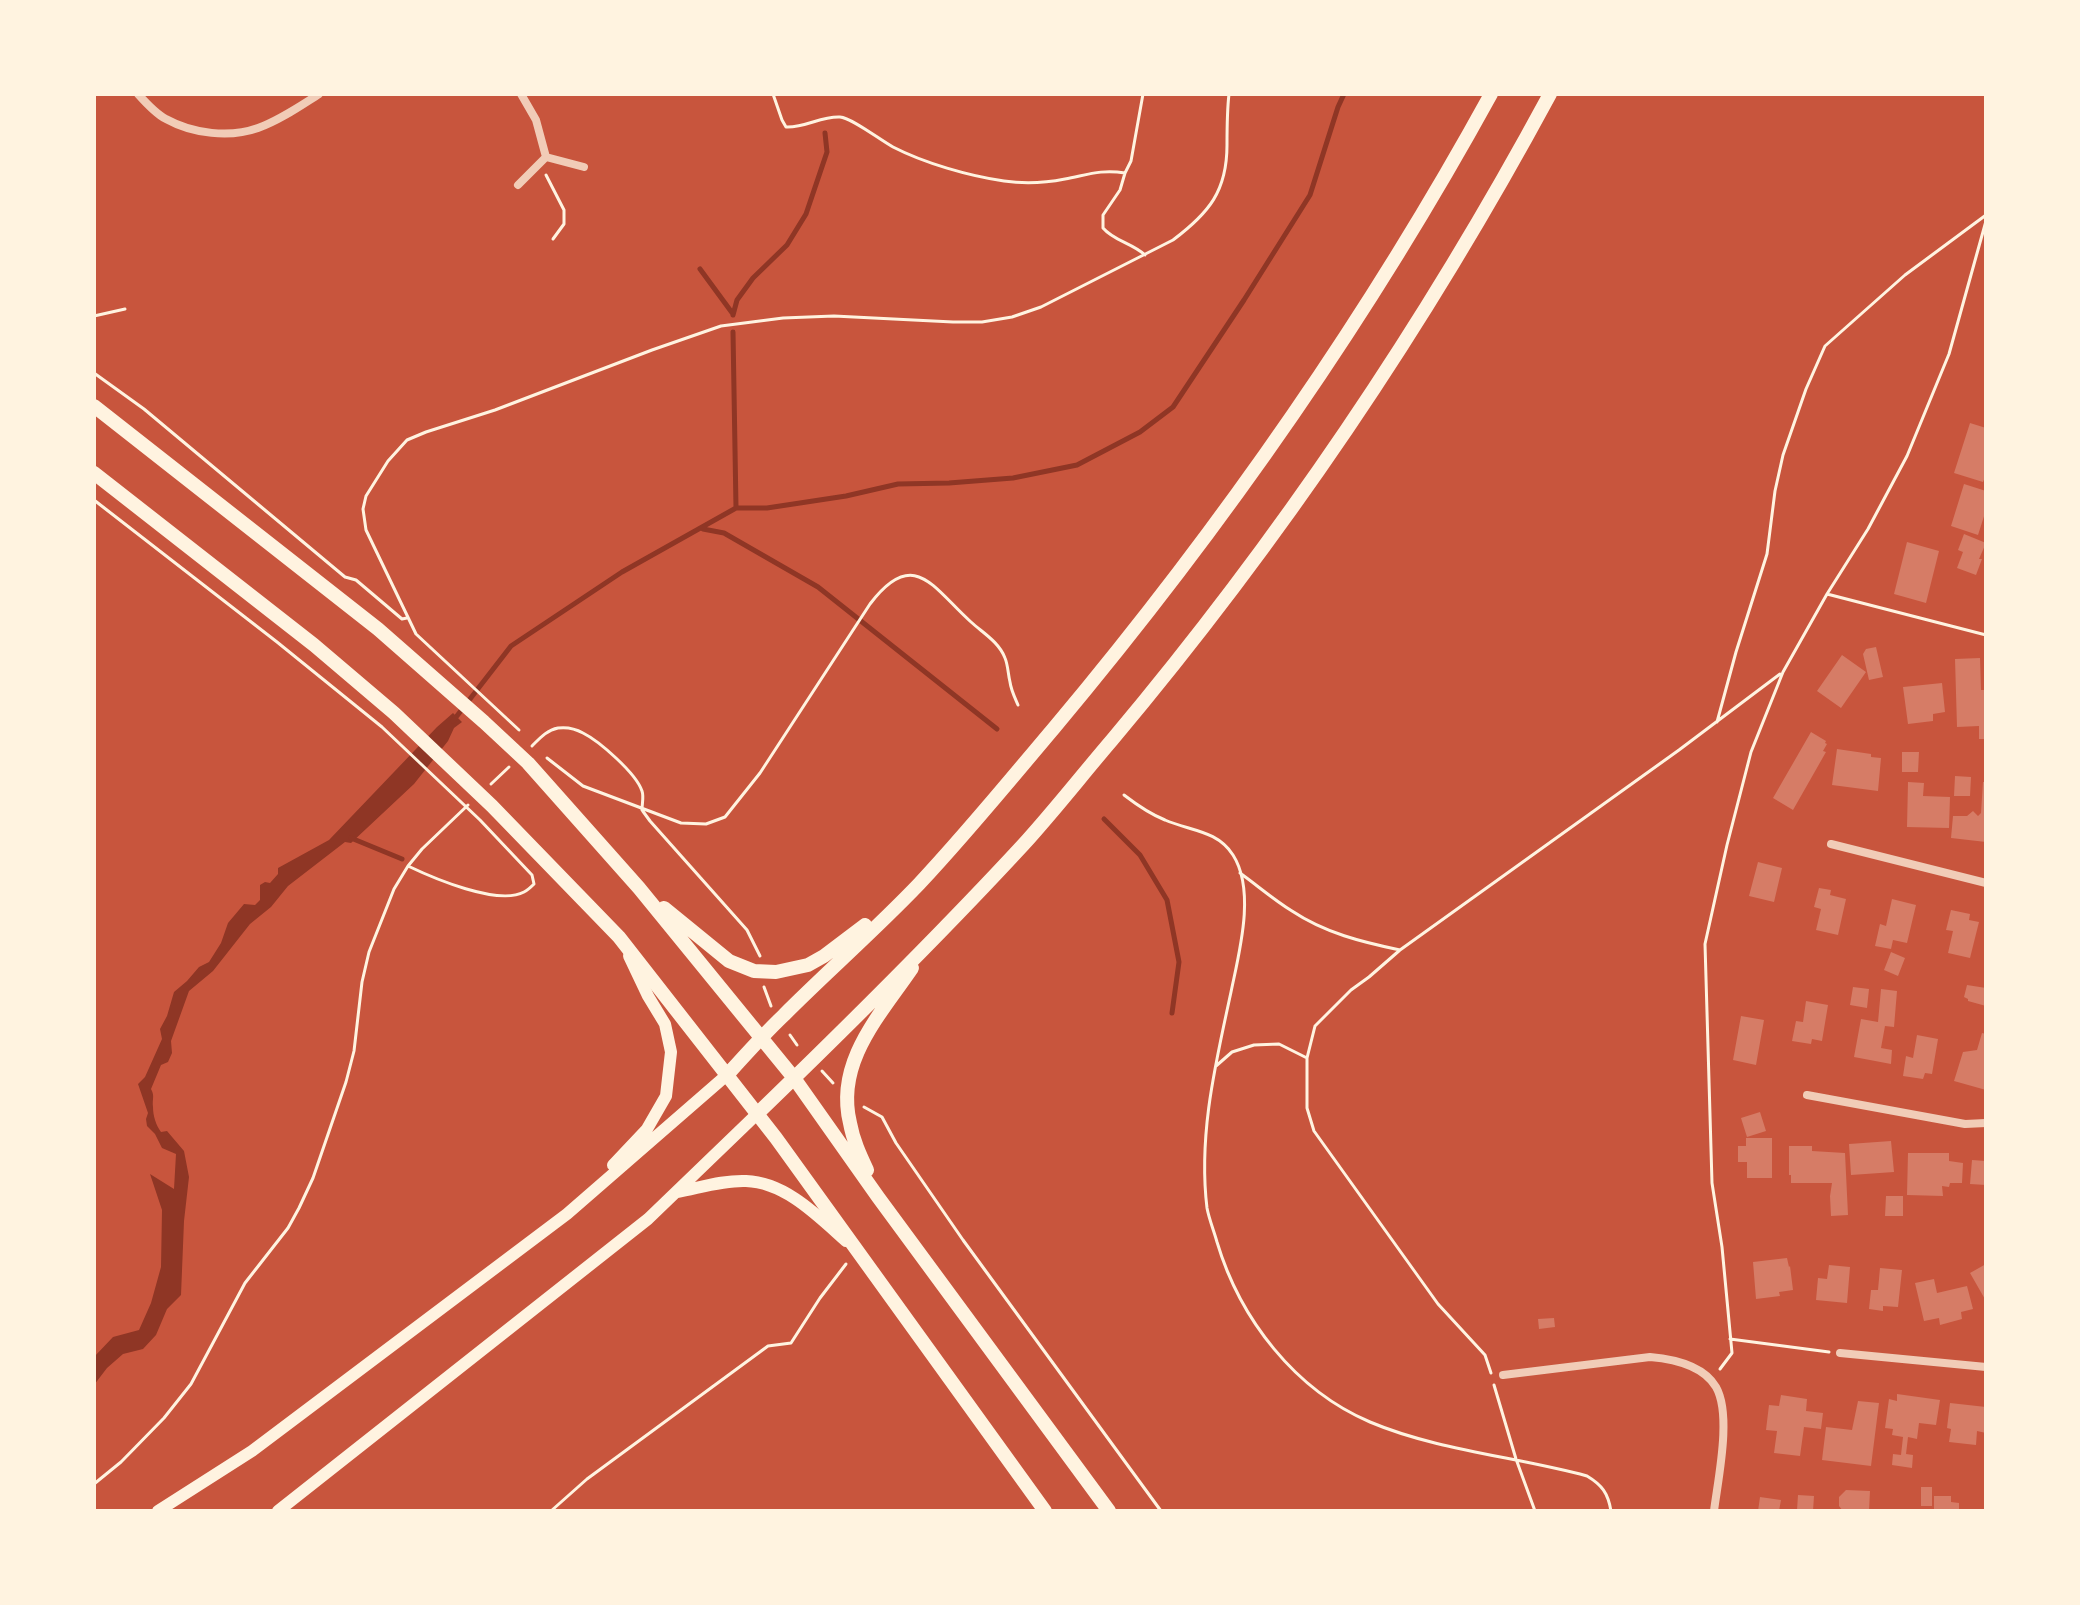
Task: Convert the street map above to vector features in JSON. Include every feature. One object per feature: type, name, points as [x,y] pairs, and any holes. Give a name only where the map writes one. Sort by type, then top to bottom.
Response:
[{"type":"main road","points":[[158,1511],[252,1451],[567,1214],[728,1074],[917,886],[1124,644],[1207,536],[1342,343],[1491,94]]},
{"type":"main road","points":[[278,1511],[648,1219],[794,1078],[1026,842],[1171,669],[1249,569],[1384,375],[1456,260],[1550,94]]},
{"type":"main road","points":[[94,406],[284,554],[434,677],[523,758],[639,888],[794,1078],[1109,1511]]},
{"type":"main road","points":[[94,473],[314,645],[394,713],[492,806],[619,937],[758,1113],[1045,1511]]},
{"type":"main road","points":[[639,888],[729,961],[745,969],[776,972],[808,965],[824,956],[917,886]]},
{"type":"main road","points":[[878,1197],[849,1121],[849,1074],[867,1031],[936,936]]},
{"type":"main road","points":[[567,1214],[647,1129],[666,1096],[671,1052],[665,1024],[619,937]]},
{"type":"main road","points":[[677,1192],[746,1181],[769,1186],[798,1201],[856,1249]]},
{"type":"street","points":[[138,94],[165,119],[195,130],[230,133],[257,128],[319,94]]},
{"type":"street","points":[[521,94],[536,120],[546,157]]},
{"type":"street","points":[[546,157],[584,167]]},
{"type":"street","points":[[518,185],[546,157]]},
{"type":"street","points":[[1831,844],[1986,883]]},
{"type":"street","points":[[1807,1095],[1965,1124],[1986,1123]]},
{"type":"street","points":[[1840,1353],[1986,1367]]},
{"type":"street","points":[[1503,1375],[1650,1357],[1671,1359],[1692,1366],[1715,1386],[1723,1415],[1714,1511]]},
{"type":"path","points":[[773,94],[786,127],[843,117],[912,156],[1004,181],[1034,183],[1109,170],[1125,173]]},
{"type":"path","points":[[1143,94],[1131,161],[1120,190],[1103,215],[1103,228],[1108,234],[1136,246],[1146,256]]},
{"type":"path","points":[[537,748],[416,634],[366,530],[363,509],[366,496],[402,444],[412,437],[495,410],[721,326],[783,318],[834,316],[982,322],[1012,317],[1041,307],[1146,256],[1191,227],[1209,209],[1220,189],[1226,168],[1229,94]]},
{"type":"path","points":[[546,157],[546,176],[564,210],[564,224],[553,239]]},
{"type":"path","points":[[1711,1382],[1732,1353],[1722,1247],[1712,1183],[1705,944],[1727,845],[1751,752],[1783,672],[1868,529],[1907,456],[1949,354],[1986,218]]},
{"type":"path","points":[[1717,722],[1767,554],[1783,455],[1825,346],[1905,275],[1986,218]]},
{"type":"path","points":[[94,316],[125,309]]},
{"type":"path","points":[[94,373],[144,409],[345,577],[356,580],[402,619],[408,617]]},
{"type":"path","points":[[94,500],[382,727],[480,820],[532,875],[534,884],[522,894],[505,896],[478,892],[439,880],[408,866]]},
{"type":"path","points":[[547,758],[583,786],[681,823],[706,824],[725,817],[760,773],[870,604],[883,586],[897,577],[917,575],[929,582],[991,638],[1004,655],[1010,686],[1018,705]]},
{"type":"path","points":[[1827,594],[1986,635]]},
{"type":"path","points":[[1535,1511],[1485,1355],[1438,1304],[1314,1131],[1307,1108],[1307,1058],[1315,1026],[1351,990],[1400,950],[1783,672]]},
{"type":"path","points":[[482,791],[523,758],[546,732],[569,728],[582,732],[632,776],[642,792],[642,810],[747,930],[763,964]]},
{"type":"path","points":[[1124,795],[1166,821],[1213,835],[1235,858],[1240,873],[1244,912],[1242,939],[1210,1094],[1205,1150],[1207,1209],[1222,1259],[1239,1297],[1260,1330],[1288,1366],[1326,1397],[1367,1421],[1408,1436],[1587,1476],[1600,1484],[1608,1495],[1611,1511]]},
{"type":"path","points":[[94,1484],[121,1462],[164,1418],[191,1384],[245,1283],[288,1228],[313,1178],[349,1072],[370,946],[394,889],[408,866],[471,802]]},
{"type":"path","points":[[1240,873],[1293,912],[1319,926],[1353,940],[1400,950]]},
{"type":"path","points":[[762,979],[771,1006]]},
{"type":"path","points":[[790,1035],[797,1045]]},
{"type":"path","points":[[1215,1067],[1232,1052],[1254,1045],[1279,1044],[1307,1058]]},
{"type":"path","points":[[854,1103],[882,1117],[896,1143],[980,1263],[1161,1511]]},
{"type":"path","points":[[551,1511],[587,1479],[768,1346],[791,1343],[856,1249]]},
{"type":"path","points":[[1730,1339],[1840,1353]]},
{"type":"shaded area","points":[[453,713],[462,722],[454,728],[448,741],[414,784],[351,843],[345,842],[288,886],[271,907],[250,924],[213,971],[189,991],[171,1041],[172,1053],[168,1062],[161,1065],[151,1089],[156,1123],[161,1132],[167,1131],[184,1151],[189,1177],[181,1295],[167,1309],[156,1335],[143,1349],[123,1354],[94,1385],[94,1357],[113,1337],[139,1330],[151,1303],[161,1267],[162,1210],[150,1174],[174,1189],[176,1154],[162,1148],[147,1126],[148,1113],[138,1084],[145,1077],[162,1039],[160,1029],[174,992],[199,967],[209,962],[221,943],[228,923],[244,904],[255,905],[260,900],[260,885],[270,883],[278,874],[278,868],[329,840]]},
{"type":"building","points":[[1970,423],[1986,428],[1986,475],[1983,482],[1954,473]]},
{"type":"building","points":[[1964,484],[1986,491],[1986,510],[1978,535],[1951,526]]},
{"type":"building","points":[[1964,534],[1986,543],[1976,575],[1957,568],[1963,552],[1958,550]]},
{"type":"building","points":[[1907,542],[1939,551],[1926,603],[1894,594]]},
{"type":"building","points":[[1876,647],[1883,677],[1869,680],[1863,654],[1866,649]]},
{"type":"building","points":[[1842,655],[1866,672],[1841,708],[1817,691]]},
{"type":"building","points":[[1980,658],[1981,690],[1986,690],[1986,739],[1979,739],[1979,726],[1957,727],[1955,659]]},
{"type":"building","points":[[1942,683],[1945,712],[1933,714],[1933,721],[1908,724],[1903,687]]},
{"type":"building","points":[[1811,732],[1826,741],[1823,751],[1826,752],[1793,810],[1773,798]]},
{"type":"building","points":[[1837,749],[1881,758],[1878,791],[1832,785]]},
{"type":"building","points":[[1902,752],[1919,752],[1918,772],[1902,772]]},
{"type":"building","points":[[1955,776],[1971,777],[1970,796],[1954,796]]},
{"type":"building","points":[[1908,782],[1924,783],[1923,796],[1950,797],[1949,828],[1907,827]]},
{"type":"building","points":[[1983,782],[1986,782],[1986,842],[1951,838],[1953,816],[1967,816],[1973,811],[1978,816],[1981,813]]},
{"type":"building","points":[[1758,862],[1782,868],[1774,902],[1749,896]]},
{"type":"building","points":[[1819,888],[1831,890],[1830,895],[1846,899],[1838,935],[1816,930],[1821,909],[1814,907]]},
{"type":"building","points":[[1892,899],[1916,905],[1907,943],[1893,940],[1891,949],[1875,946],[1880,924],[1886,926]]},
{"type":"building","points":[[1951,910],[1970,914],[1969,920],[1979,922],[1970,958],[1948,953],[1953,931],[1946,930]]},
{"type":"building","points":[[1891,952],[1905,958],[1898,976],[1884,970]]},
{"type":"building","points":[[1967,985],[1986,988],[1986,1006],[1964,997]]},
{"type":"building","points":[[1853,987],[1869,989],[1867,1008],[1850,1005]]},
{"type":"building","points":[[1881,989],[1897,991],[1894,1027],[1885,1026],[1881,1048],[1892,1050],[1891,1064],[1854,1057],[1861,1019],[1878,1022]]},
{"type":"building","points":[[1806,1001],[1828,1005],[1822,1041],[1812,1039],[1811,1044],[1792,1041],[1796,1021],[1803,1022]]},
{"type":"building","points":[[1741,1016],[1764,1020],[1756,1065],[1733,1060]]},
{"type":"building","points":[[1982,1033],[1986,1034],[1986,1090],[1954,1081],[1963,1052],[1977,1050]]},
{"type":"building","points":[[1917,1035],[1938,1039],[1932,1074],[1925,1073],[1923,1079],[1903,1076],[1906,1056],[1913,1058]]},
{"type":"building","points":[[1760,1112],[1766,1131],[1747,1137],[1741,1118]]},
{"type":"building","points":[[1746,1138],[1772,1138],[1772,1178],[1747,1178],[1747,1162],[1738,1162],[1738,1146],[1746,1146]]},
{"type":"building","points":[[1891,1141],[1894,1172],[1851,1175],[1849,1144]]},
{"type":"building","points":[[1789,1146],[1812,1146],[1812,1151],[1845,1153],[1848,1215],[1831,1216],[1832,1183],[1791,1183]]},
{"type":"building","points":[[1908,1153],[1949,1153],[1949,1161],[1963,1163],[1962,1183],[1942,1186],[1943,1196],[1907,1195]]},
{"type":"building","points":[[1972,1160],[1986,1161],[1986,1185],[1970,1184]]},
{"type":"building","points":[[1886,1196],[1903,1196],[1903,1216],[1885,1216]]},
{"type":"building","points":[[1787,1258],[1793,1290],[1779,1292],[1780,1296],[1756,1299],[1753,1262]]},
{"type":"building","points":[[1986,1264],[1986,1301],[1970,1273]]},
{"type":"building","points":[[1829,1265],[1850,1267],[1847,1303],[1816,1300],[1818,1278],[1827,1279]]},
{"type":"building","points":[[1880,1268],[1902,1270],[1898,1307],[1883,1306],[1883,1311],[1869,1309],[1871,1290],[1878,1290]]},
{"type":"building","points":[[1934,1279],[1937,1293],[1967,1286],[1973,1309],[1961,1312],[1962,1319],[1940,1325],[1939,1318],[1924,1321],[1915,1283]]},
{"type":"building","points":[[1554,1318],[1555,1327],[1539,1329],[1538,1319]]},
{"type":"building","points":[[1897,1394],[1940,1400],[1936,1425],[1919,1423],[1917,1439],[1908,1437],[1906,1454],[1913,1455],[1912,1468],[1892,1465],[1893,1454],[1901,1455],[1903,1437],[1892,1435],[1893,1429],[1885,1428],[1889,1399],[1897,1401]]},
{"type":"building","points":[[1781,1395],[1807,1399],[1806,1411],[1823,1413],[1821,1429],[1804,1427],[1800,1456],[1774,1453],[1777,1431],[1766,1430],[1769,1405],[1779,1406]]},
{"type":"building","points":[[1858,1401],[1879,1403],[1871,1466],[1822,1460],[1826,1427],[1852,1430]]},
{"type":"building","points":[[1950,1403],[1986,1407],[1986,1433],[1977,1431],[1976,1445],[1949,1442]]},
{"type":"building","points":[[1921,1487],[1932,1487],[1932,1506],[1921,1506]]},
{"type":"building","points":[[1846,1490],[1870,1491],[1869,1511],[1843,1511],[1839,1506],[1839,1497]]},
{"type":"building","points":[[1798,1495],[1814,1496],[1813,1511],[1797,1510]]},
{"type":"building","points":[[1934,1496],[1951,1496],[1951,1502],[1959,1503],[1959,1511],[1934,1511]]},
{"type":"building","points":[[1760,1497],[1781,1500],[1779,1511],[1758,1511]]},
{"type":"waterway","points":[[453,721],[511,646],[622,572],[736,508],[767,508],[846,496],[898,484],[1013,478],[1077,465],[1140,432],[1173,407],[1310,195],[1344,94]]},
{"type":"waterway","points":[[733,315],[737,300],[753,278],[787,245],[806,214],[827,152],[825,133]]},
{"type":"waterway","points":[[700,269],[733,314]]},
{"type":"waterway","points":[[733,332],[736,508]]},
{"type":"waterway","points":[[703,529],[724,533],[818,587],[997,729]]},
{"type":"waterway","points":[[1104,819],[1140,855],[1167,900],[1179,962],[1172,1013]]},
{"type":"waterway","points":[[351,838],[402,859]]}]
